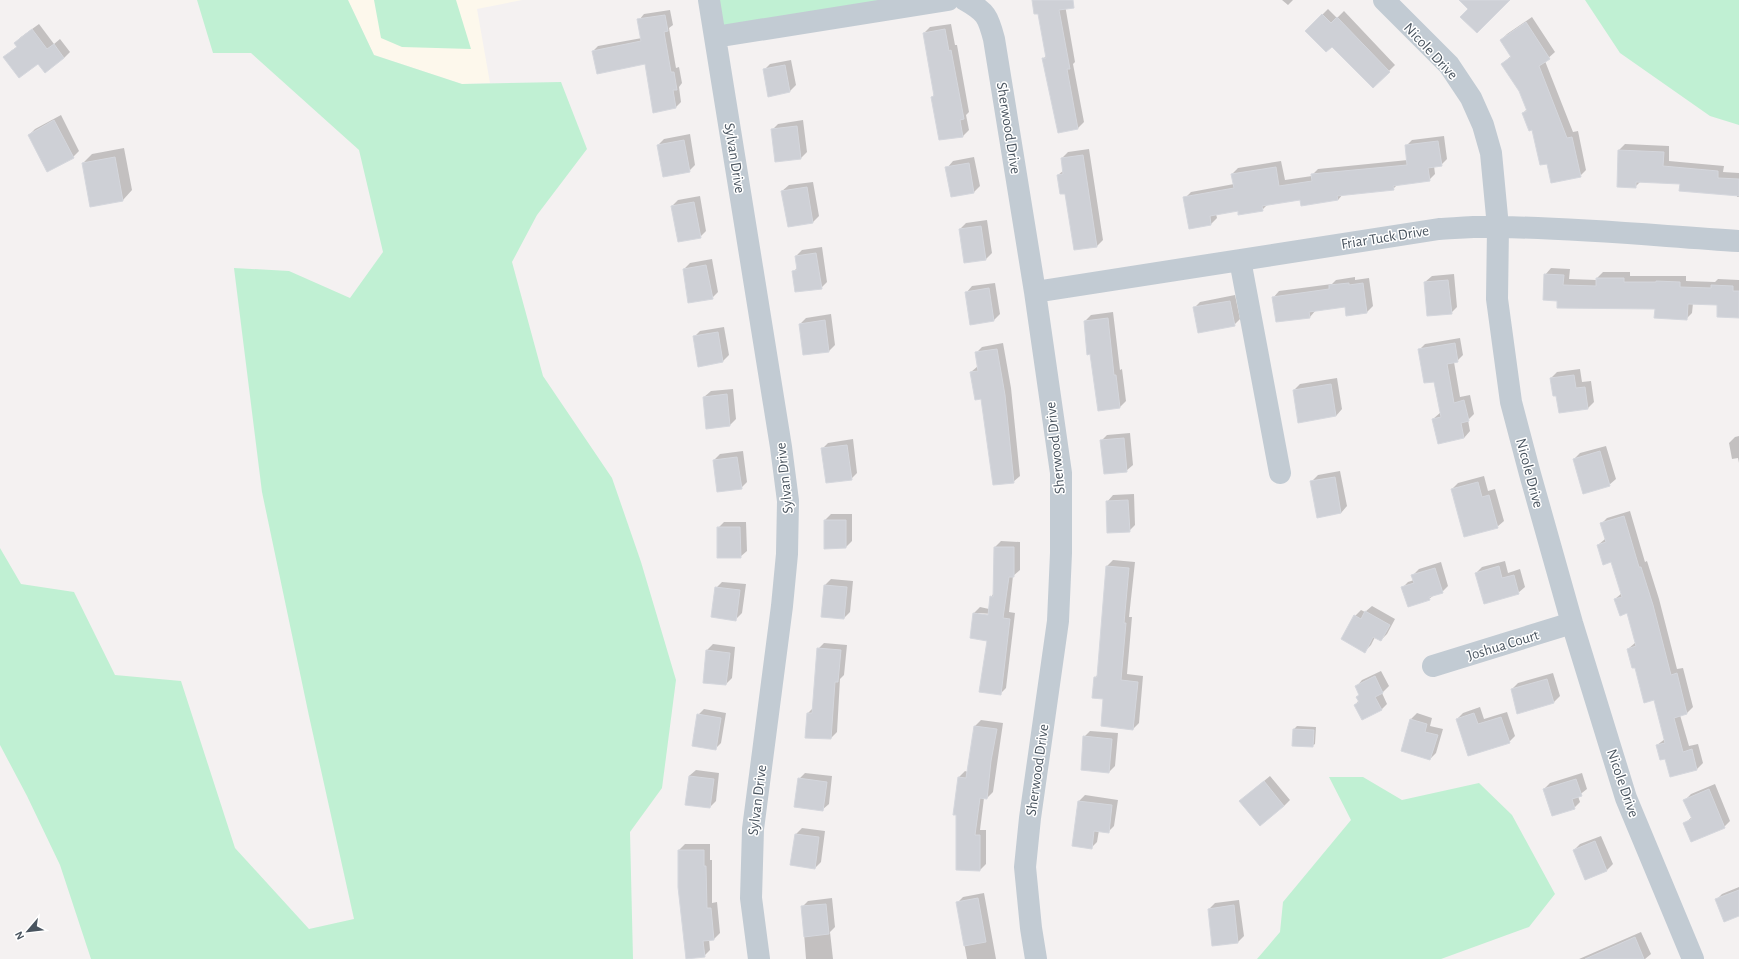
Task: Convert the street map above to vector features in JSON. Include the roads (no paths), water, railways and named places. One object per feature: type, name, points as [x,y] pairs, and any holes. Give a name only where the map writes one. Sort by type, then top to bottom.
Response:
[{"type":"street","name":"Sylvan Drive","points":[[709,0],[780,440],[788,501],[787,554],[782,606],[753,829],[751,898],[759,959]]},
{"type":"street","points":[[715,37],[948,0]]},
{"type":"street","name":"Sherwood Drive","points":[[964,0],[979,8],[988,19],[994,39],[1035,292],[1061,473],[1058,621],[1030,818],[1025,867],[1031,928],[1036,959]]},
{"type":"street","name":"Nicole Drive","points":[[1384,0],[1449,65],[1471,98],[1483,124],[1492,153],[1498,226],[1497,299],[1511,402],[1572,624],[1626,798],[1693,959]]},
{"type":"street","name":"Friar Tuck Drive","points":[[1035,292],[1439,229],[1498,226],[1587,230],[1739,241]]},
{"type":"street","points":[[1240,260],[1280,473]]},
{"type":"street","name":"Joshua Court","points":[[1433,666],[1572,624]]}]
